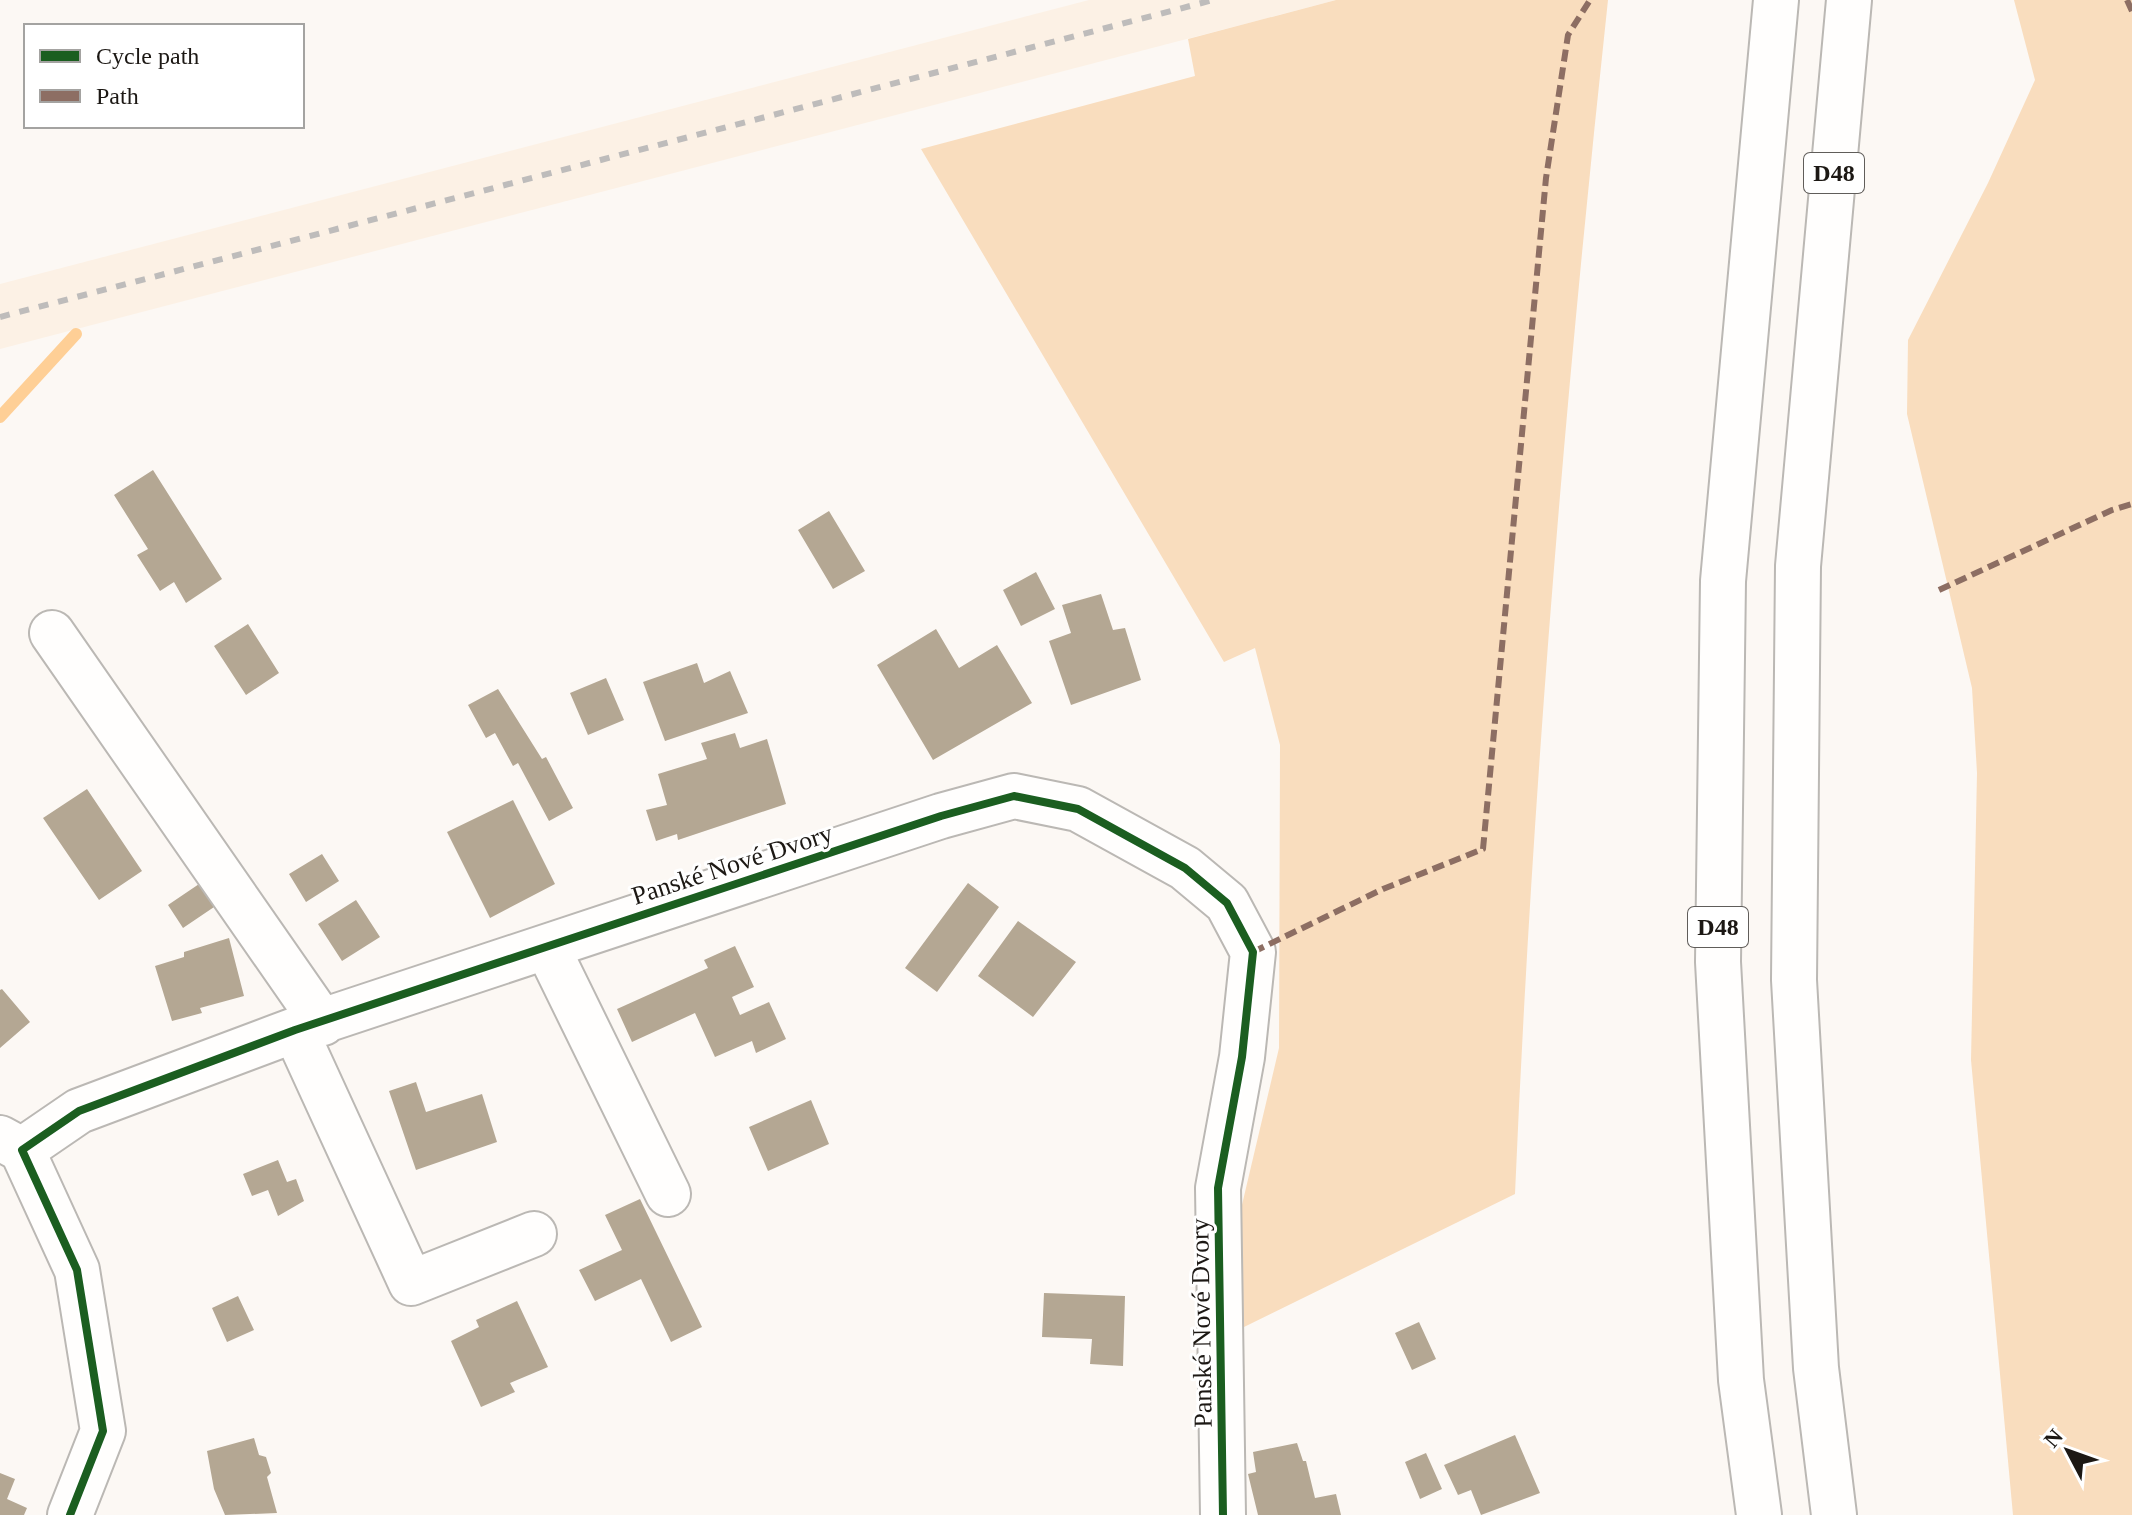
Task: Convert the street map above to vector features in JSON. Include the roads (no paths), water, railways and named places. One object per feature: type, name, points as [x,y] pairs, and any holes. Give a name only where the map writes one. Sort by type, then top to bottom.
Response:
[{"type":"main road","name":"D48","points":[[1834,1515],[1816,1368],[1794,980],[1798,598],[1849,0]]},
{"type":"main road","name":"D48","points":[[1759,1515],[1741,1380],[1718,962],[1723,581],[1776,5]]},
{"type":"main road","points":[[52,633],[309,1026],[411,1283],[534,1234]]},
{"type":"main road","name":"Panské Nové Dvory","points":[[70,1515],[103,1431],[77,1270],[11,1144],[79,1111],[309,1026],[941,816],[1014,796],[1078,809],[1185,868],[1227,903],[1253,952],[1242,1057],[1218,1188],[1223,1515]]},
{"type":"main road","points":[[547,947],[668,1194]]},
{"type":"waterway","points":[[0,417],[76,334]]},
{"type":"railway","points":[[0,317],[1213,0]]}]
